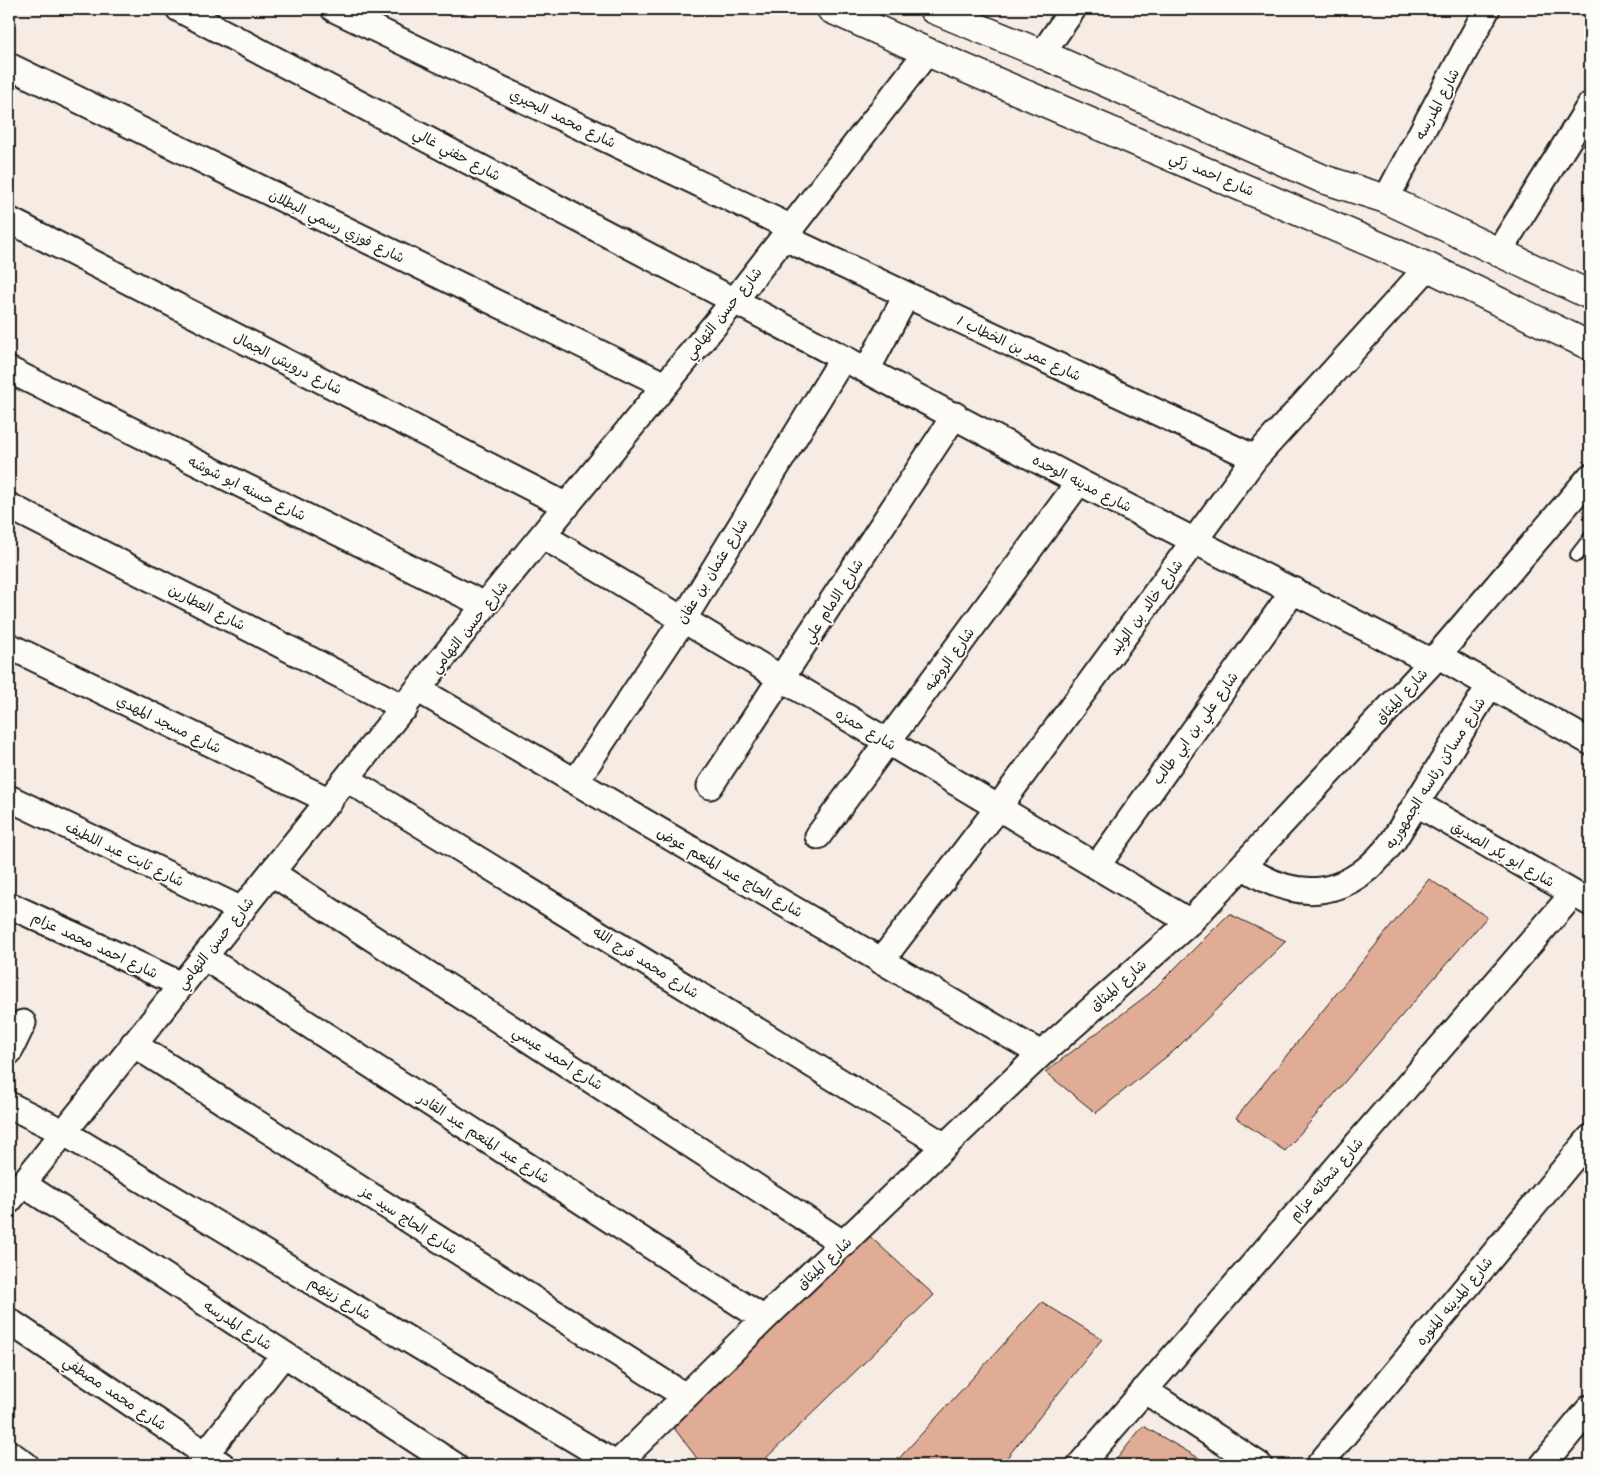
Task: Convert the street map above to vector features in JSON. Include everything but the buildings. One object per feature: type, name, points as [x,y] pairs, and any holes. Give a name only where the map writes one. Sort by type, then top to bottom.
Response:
[{"type":"street","name":"شارع حفني غالي","points":[[179,9],[735,300]]},
{"type":"street","name":"شارع محمد البحيري","points":[[334,9],[788,232]]},
{"type":"street","name":"شارع احمد زكي","points":[[831,9],[1428,267],[1590,346]]},
{"type":"street","points":[[933,9],[1042,54],[1323,179],[1386,199],[1590,295]]},
{"type":"street","points":[[1042,54],[1074,9]]},
{"type":"street","name":"شارع المدرسه","points":[[1386,199],[1487,9]]},
{"type":"street","name":"شارع حسن التهامي","points":[[16,1193],[486,605],[735,300],[927,52]]},
{"type":"street","name":"شارع فوزي رسمي البطلان","points":[[9,66],[665,385]]},
{"type":"street","points":[[1498,253],[1590,105]]},
{"type":"street","points":[[1310,216],[1323,179]]},
{"type":"street","name":"شارع درويش الجمال","points":[[9,220],[567,506]]},
{"type":"street","name":"شارع عمر بن الخطاب 1","points":[[788,232],[906,296],[1255,458]]},
{"type":"street","name":"شارع خالد بن الوليد","points":[[882,961],[998,808],[1255,458],[1428,267]]},
{"type":"street","points":[[868,370],[906,296]]},
{"type":"street","name":"شارع مدينه الوحده","points":[[735,300],[1079,482],[1434,658]]},
{"type":"street","name":"شارع عثمان بن عفان","points":[[576,781],[683,620],[844,358]]},
{"type":"street","name":"شارع حسنه ابو شوشه","points":[[9,370],[486,605]]},
{"type":"street","name":"شارع الامام علي","points":[[710,786],[955,415]]},
{"type":"street","name":"شارع الميثاق","points":[[617,1465],[764,1319],[1040,1054],[1190,922],[1434,658],[1590,477]]},
{"type":"street","name":"شارع الروضه","points":[[818,836],[1079,482]]},
{"type":"street","name":"شارع العطارين","points":[[9,506],[412,699]]},
{"type":"street","name":"شارع حمزه","points":[[543,536],[1190,922]]},
{"type":"street","name":"شارع علي بن ابي طالب","points":[[1097,866],[1294,590]]},
{"type":"street","name":"شارع مسجد المهدي","points":[[9,646],[330,801]]},
{"type":"street","points":[[1434,658],[1490,685],[1590,742]]},
{"type":"street","name":"شارع مساكن رئاسه الجمهوريه","points":[[1243,866],[1264,880],[1287,889],[1311,891],[1336,887],[1358,877],[1378,861],[1417,804],[1490,685]]},
{"type":"street","name":"شارع الحاج عبد المنعم عوض","points":[[412,699],[576,781],[1040,1054]]},
{"type":"street","name":"شارع محمد فرج الله","points":[[347,779],[945,1146]]},
{"type":"street","name":"شارع ثابت عبد اللطيف","points":[[9,798],[242,910]]},
{"type":"street","name":"شارع ابو بكر الصديق","points":[[1417,804],[1581,898]]},
{"type":"street","name":"شارع احمد عيسي","points":[[272,873],[844,1244]]},
{"type":"street","name":"شارع شحاته عزام","points":[[1080,1465],[1144,1390],[1581,898]]},
{"type":"street","name":"شارع احمد محمد عزام","points":[[9,905],[182,984]]},
{"type":"street","name":"شارع عبد المنعم عبد القادر","points":[[204,957],[764,1319]]},
{"type":"street","points":[[9,1052],[23,1023]]},
{"type":"street","name":"شارع الحاج سيد عز","points":[[134,1044],[685,1396]]},
{"type":"street","name":"شارع زينهم","points":[[9,1105],[63,1132],[617,1465]]},
{"type":"street","name":"شارع المدينه المنوره","points":[[1319,1465],[1590,1138]]},
{"type":"street","name":"شارع المدرسه","points":[[16,1193],[284,1354],[454,1465]]},
{"type":"street","name":"شارع محمد مصطفي","points":[[9,1321],[208,1462]]},
{"type":"street","points":[[208,1462],[284,1354]]},
{"type":"street","points":[[1144,1390],[1259,1465]]},
{"type":"street","points":[[1543,1465],[1590,1408]]},
{"type":"street","points":[[9,1453],[26,1465]]},
{"type":"lane","points":[[1577,555],[1590,538]]}]
